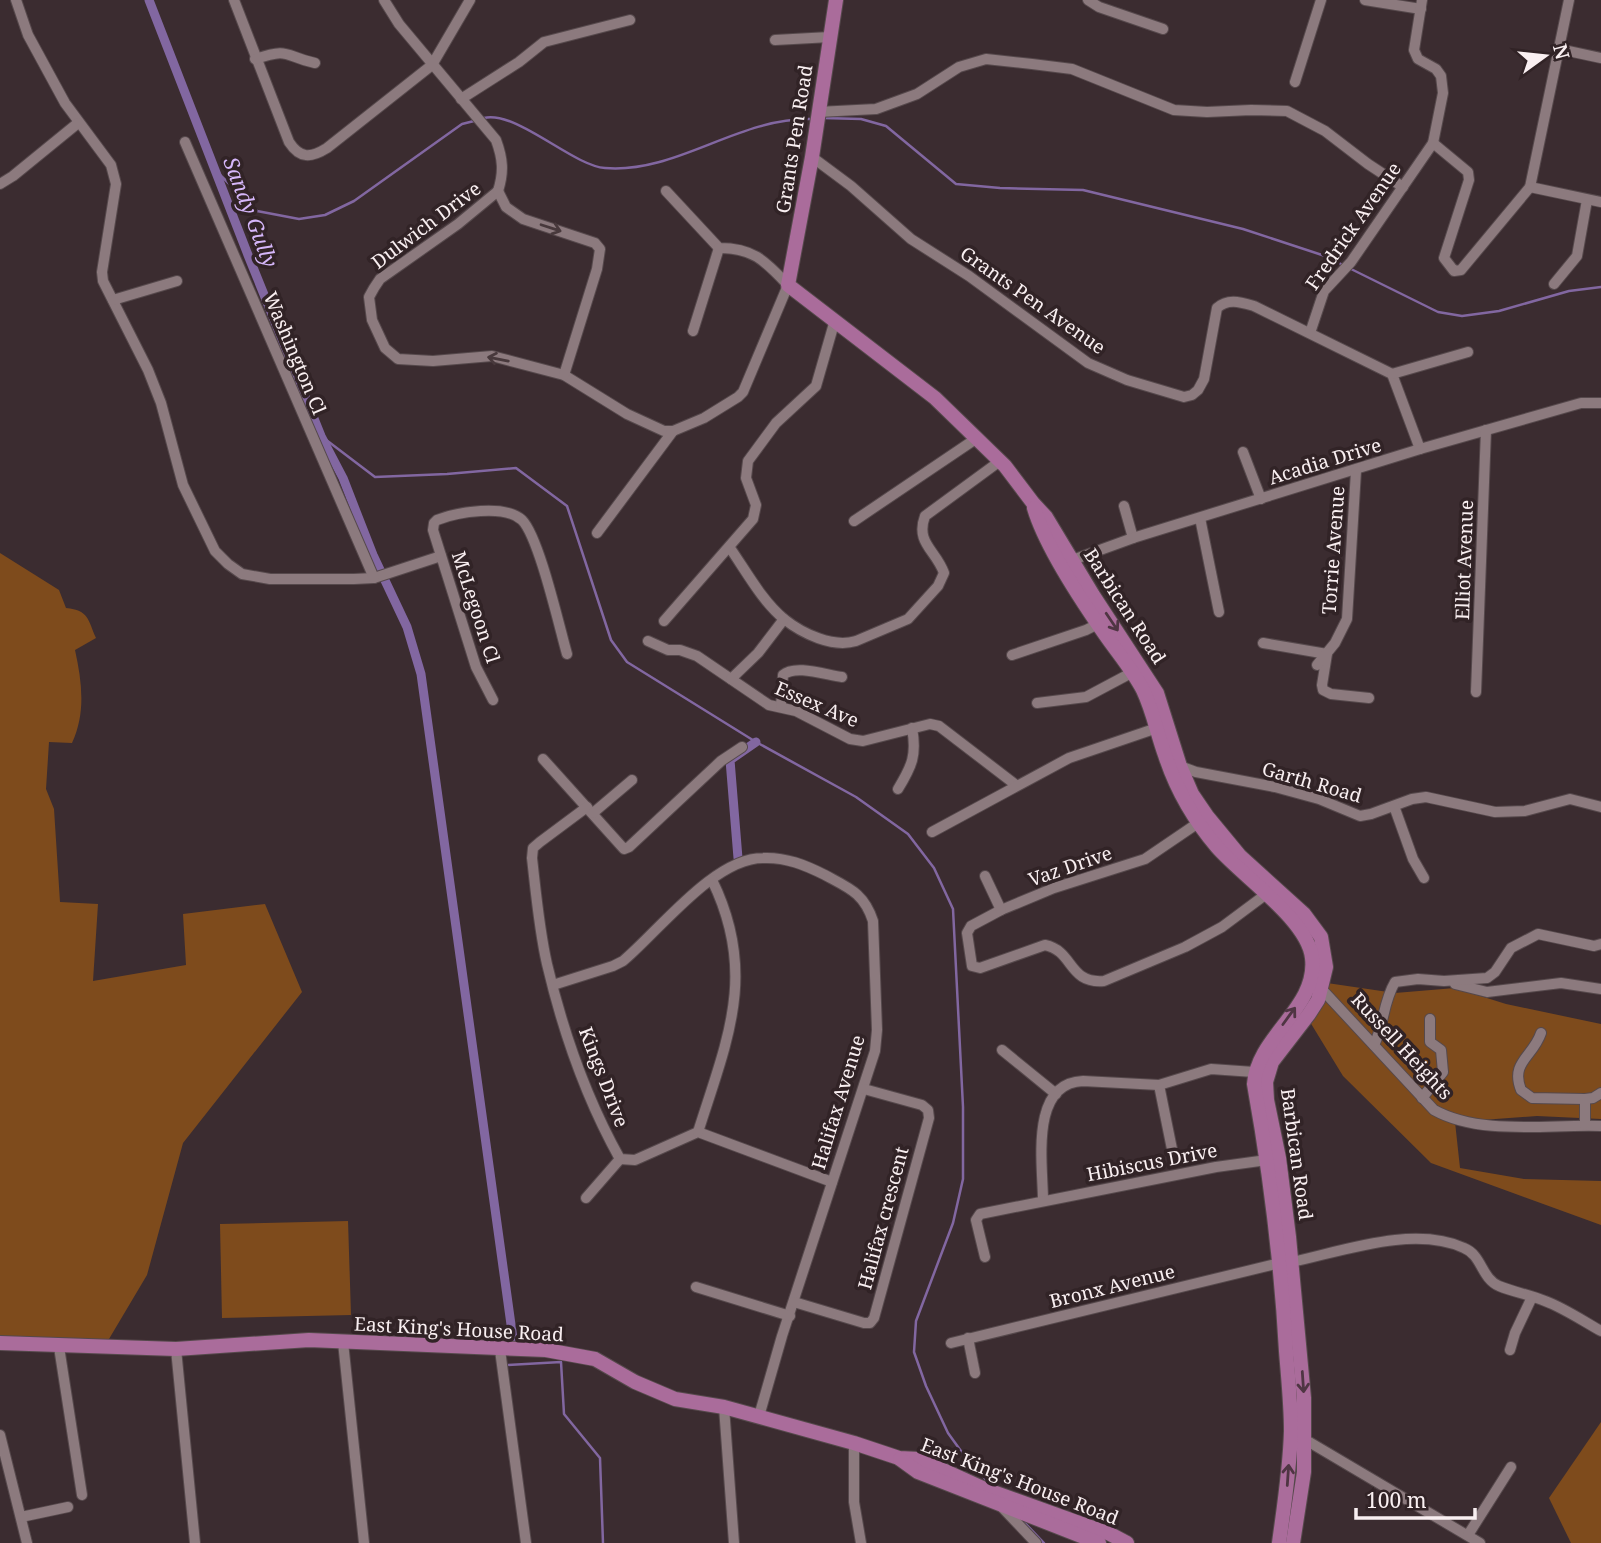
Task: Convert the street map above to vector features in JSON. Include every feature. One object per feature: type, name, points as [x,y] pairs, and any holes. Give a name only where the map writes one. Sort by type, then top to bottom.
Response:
[{"type":"main road","name":"Grants Pen Road","points":[[788,285],[836,0]]},
{"type":"main road","name":"Barbican Road","points":[[788,285],[935,398],[1000,461],[1033,503],[1039,525],[1157,693],[1180,766],[1192,794],[1225,840],[1304,914],[1321,937],[1325,954],[1325,976],[1303,998],[1266,1049],[1254,1072],[1286,1263],[1304,1398],[1304,1472],[1293,1543]]},
{"type":"main road","name":"Barbican Road","points":[[1066,563],[1098,624],[1133,672],[1151,708],[1171,773],[1198,823],[1235,866],[1297,924],[1307,938],[1312,956],[1317,983],[1309,1014],[1272,1062],[1266,1082],[1279,1158],[1286,1263],[1291,1430],[1287,1488],[1279,1543]]},
{"type":"main road","name":"East King's House Road","points":[[0,1343],[176,1349],[309,1340],[546,1350],[595,1359],[635,1382],[676,1399],[760,1416],[899,1458],[919,1459],[985,1489],[1110,1534],[1127,1543]]},
{"type":"main road","name":"East King's House Road","points":[[899,1458],[918,1472],[1099,1543]]},
{"type":"street","points":[[16,0],[28,35],[78,123],[111,166],[116,184],[102,272],[106,290],[148,370],[161,403],[183,485],[199,522],[220,557],[242,574],[270,579],[374,578],[441,556]]},
{"type":"street","points":[[234,0],[289,142],[302,156],[327,148],[432,65],[470,0]]},
{"type":"street","points":[[384,0],[399,24],[496,140],[503,162],[498,191],[506,207],[523,219],[595,243],[600,249],[597,269],[564,375]]},
{"type":"street","points":[[1088,0],[1099,7],[1163,29]]},
{"type":"street","points":[[1295,82],[1321,0]]},
{"type":"street","points":[[1365,0],[1422,4],[1414,50],[1418,60],[1436,69],[1441,76],[1443,93],[1433,143],[1468,172],[1469,180],[1444,258],[1454,271],[1461,270],[1530,187],[1569,0]]},
{"type":"street","points":[[461,99],[519,62],[544,42],[630,20]]},
{"type":"street","points":[[775,40],[830,37]]},
{"type":"street","points":[[1559,49],[1601,58]]},
{"type":"street","points":[[255,59],[285,52],[315,63]]},
{"type":"street","points":[[818,112],[876,109],[917,94],[959,68],[986,59],[1072,69],[1174,110],[1287,111],[1325,131],[1403,187]]},
{"type":"street","points":[[0,184],[78,123]]},
{"type":"street","name":"Washington Cl","points":[[186,142],[374,578]]},
{"type":"street","name":"Fredrick Avenue","points":[[1310,334],[1324,291],[1347,266],[1433,143]]},
{"type":"street","name":"Grants Pen Avenue","points":[[811,158],[851,186],[911,239],[969,275],[1088,363],[1127,380],[1184,397],[1192,395],[1204,379],[1217,308],[1226,302],[1236,301],[1254,306],[1392,374]]},
{"type":"street","points":[[1530,187],[1601,202]]},
{"type":"street","name":"Dulwich Drive","points":[[498,191],[458,224],[380,279],[369,297],[372,320],[385,348],[403,361],[492,356],[564,375],[654,428],[673,431]]},
{"type":"street","points":[[597,533],[673,431],[704,418],[743,392],[788,285],[753,253],[719,248],[666,191]]},
{"type":"street","points":[[1554,284],[1577,256],[1587,200]]},
{"type":"street","points":[[693,331],[719,248]]},
{"type":"street","points":[[113,300],[177,281]]},
{"type":"street","points":[[664,621],[730,548],[756,513],[745,472],[748,461],[776,423],[816,386],[835,320]]},
{"type":"street","points":[[1420,449],[1392,374],[1468,352]]},
{"type":"street","name":"Acadia Drive","points":[[1066,563],[1133,538],[1420,449],[1581,403],[1601,403]]},
{"type":"street","name":"Elliot Avenue","points":[[1476,692],[1486,430]]},
{"type":"street","points":[[854,522],[977,438]]},
{"type":"street","points":[[1243,452],[1261,499]]},
{"type":"street","points":[[730,548],[763,595],[784,619],[828,642],[848,644],[908,619],[939,586],[944,573],[924,542],[921,533],[925,516],[1000,461]]},
{"type":"street","name":"Torrie Avenue","points":[[1317,665],[1343,631],[1347,619],[1356,471]]},
{"type":"street","points":[[1124,506],[1133,538]]},
{"type":"street","name":"McLegoon Cl","points":[[493,701],[475,667],[432,530],[434,523],[441,518],[485,510],[504,512],[521,519],[533,537],[567,654]]},
{"type":"street","points":[[1200,518],[1219,612]]},
{"type":"street","points":[[731,679],[758,653],[784,619]]},
{"type":"street","points":[[1012,654],[1098,624]]},
{"type":"street","name":"Essex Ave","points":[[648,640],[668,650],[680,650],[697,656],[769,705],[796,710],[857,741],[930,724],[939,726],[1016,785]]},
{"type":"street","points":[[1263,643],[1327,654],[1323,691],[1369,698]]},
{"type":"street","points":[[781,706],[783,675],[788,671],[842,677]]},
{"type":"street","points":[[1037,703],[1086,697],[1133,672]]},
{"type":"street","points":[[932,832],[1069,758],[1157,728]]},
{"type":"street","points":[[898,789],[915,752],[912,729]]},
{"type":"street","points":[[543,759],[624,849],[721,761],[742,747]]},
{"type":"street","name":"Garth Road","points":[[1180,766],[1196,772],[1275,787],[1319,799],[1360,816],[1426,797],[1495,812],[1525,811],[1570,799],[1601,807]]},
{"type":"street","name":"Kings Drive","points":[[620,1159],[600,1122],[580,1073],[553,985],[544,946],[531,858],[533,848],[632,780]]},
{"type":"street","points":[[1394,806],[1413,859],[1424,878]]},
{"type":"street","name":"Vaz Drive","points":[[1198,823],[1144,859],[1054,888],[971,926],[967,933],[971,964],[978,968],[1045,945],[1054,947],[1082,978],[1094,982],[1104,981],[1185,947],[1222,927],[1265,895]]},
{"type":"street","name":"Halifax Avenue","points":[[553,985],[623,961],[700,888],[743,862],[762,858],[802,864],[856,891],[868,907],[873,921],[876,1051],[832,1182],[760,1416]]},
{"type":"street","points":[[985,876],[1001,910]]},
{"type":"street","points":[[698,1132],[731,1026],[736,998],[737,965],[733,936],[712,880]]},
{"type":"street","points":[[1374,1045],[1381,1032],[1388,994],[1395,982],[1488,978],[1511,948],[1538,934],[1594,946],[1601,944]]},
{"type":"street","points":[[1444,981],[1487,992],[1561,983],[1601,989]]},
{"type":"street","name":"Russell Heights","points":[[1317,983],[1422,1098],[1434,1110],[1449,1119],[1485,1126],[1601,1126]]},
{"type":"street","points":[[1422,1098],[1443,1072],[1441,1050],[1430,1042],[1430,1019]]},
{"type":"street","points":[[1541,1033],[1536,1047],[1517,1070],[1521,1090],[1532,1098],[1592,1098],[1601,1093]]},
{"type":"street","points":[[1002,1050],[1056,1094]]},
{"type":"street","points":[[1043,1201],[1042,1124],[1046,1108],[1056,1094],[1074,1081],[1159,1085],[1211,1069],[1254,1072]]},
{"type":"street","points":[[1159,1085],[1174,1154]]},
{"type":"street","name":"Halifax crescent","points":[[794,1302],[864,1324],[870,1323],[874,1318],[929,1118],[928,1110],[922,1105],[864,1088]]},
{"type":"street","points":[[1585,1098],[1585,1125]]},
{"type":"street","points":[[586,1198],[620,1159],[635,1160],[698,1132],[832,1182]]},
{"type":"street","name":"Hibiscus Drive","points":[[985,1257],[976,1220],[980,1214],[1216,1167],[1267,1160]]},
{"type":"street","name":"Bronx Avenue","points":[[951,1343],[1402,1238],[1432,1240],[1463,1247],[1475,1254],[1486,1276],[1496,1285],[1546,1301],[1601,1331]]},
{"type":"street","points":[[696,1287],[790,1316]]},
{"type":"street","points":[[1510,1350],[1515,1332],[1532,1297]]},
{"type":"street","points":[[968,1338],[975,1373]]},
{"type":"street","points":[[343,1342],[364,1543]]},
{"type":"street","points":[[59,1347],[82,1495]]},
{"type":"street","points":[[176,1349],[195,1543]]},
{"type":"street","points":[[500,1350],[526,1543]]},
{"type":"street","points":[[724,1407],[734,1543]]},
{"type":"street","points":[[1291,1430],[1480,1543]]},
{"type":"street","points":[[0,1435],[2,1456],[27,1543]]},
{"type":"street","points":[[854,1443],[854,1502],[861,1543]]},
{"type":"street","points":[[1468,1535],[1511,1466]]},
{"type":"street","points":[[1001,1506],[1036,1543]]},
{"type":"street","points":[[20,1517],[68,1507]]},
{"type":"shaded area","points":[[0,553],[59,590],[66,608],[83,614],[96,638],[75,650],[81,686],[79,720],[72,743],[49,742],[46,789],[54,809],[60,902],[98,904],[93,981],[186,965],[183,914],[265,904],[302,992],[183,1143],[147,1275],[106,1344],[0,1338]]},
{"type":"shaded area","points":[[1327,983],[1395,993],[1455,988],[1506,1004],[1601,1024],[1601,1119],[1537,1116],[1455,1122],[1460,1168],[1524,1179],[1601,1181],[1601,1225],[1431,1163],[1343,1076],[1310,1022]]},
{"type":"shaded area","points":[[348,1221],[351,1315],[222,1318],[220,1224]]},
{"type":"shaded area","points":[[1601,1422],[1601,1543],[1571,1543],[1549,1498]]},
{"type":"waterway","name":"Sandy Gully","points":[[149,0],[321,436],[343,478],[373,555],[407,627],[421,674],[513,1339]]},
{"type":"waterway","points":[[484,118],[512,122],[577,158],[605,168],[631,168],[657,163],[757,127],[810,119]]},
{"type":"waterway","points":[[823,118],[861,119],[886,126],[956,184],[1083,190],[1243,229],[1325,256],[1343,265]]},
{"type":"waterway","name":"Sandy Gully","points":[[214,169],[257,211],[299,219],[325,215],[354,201],[462,124],[474,121]]},
{"type":"waterway","points":[[1349,268],[1438,312],[1462,316],[1499,311],[1569,291],[1601,287]]},
{"type":"waterway","points":[[321,436],[375,477],[516,468],[567,506],[611,640],[627,662],[756,742],[856,797],[908,834],[934,868],[953,909],[963,1107],[963,1179],[953,1223],[916,1321],[914,1352],[948,1433],[990,1484]]},
{"type":"waterway","points":[[738,858],[730,760],[756,742]]},
{"type":"waterway","points":[[506,1365],[561,1362],[564,1414],[600,1458],[603,1543]]},
{"type":"waterway","points":[[1022,1520],[1044,1543]]}]
